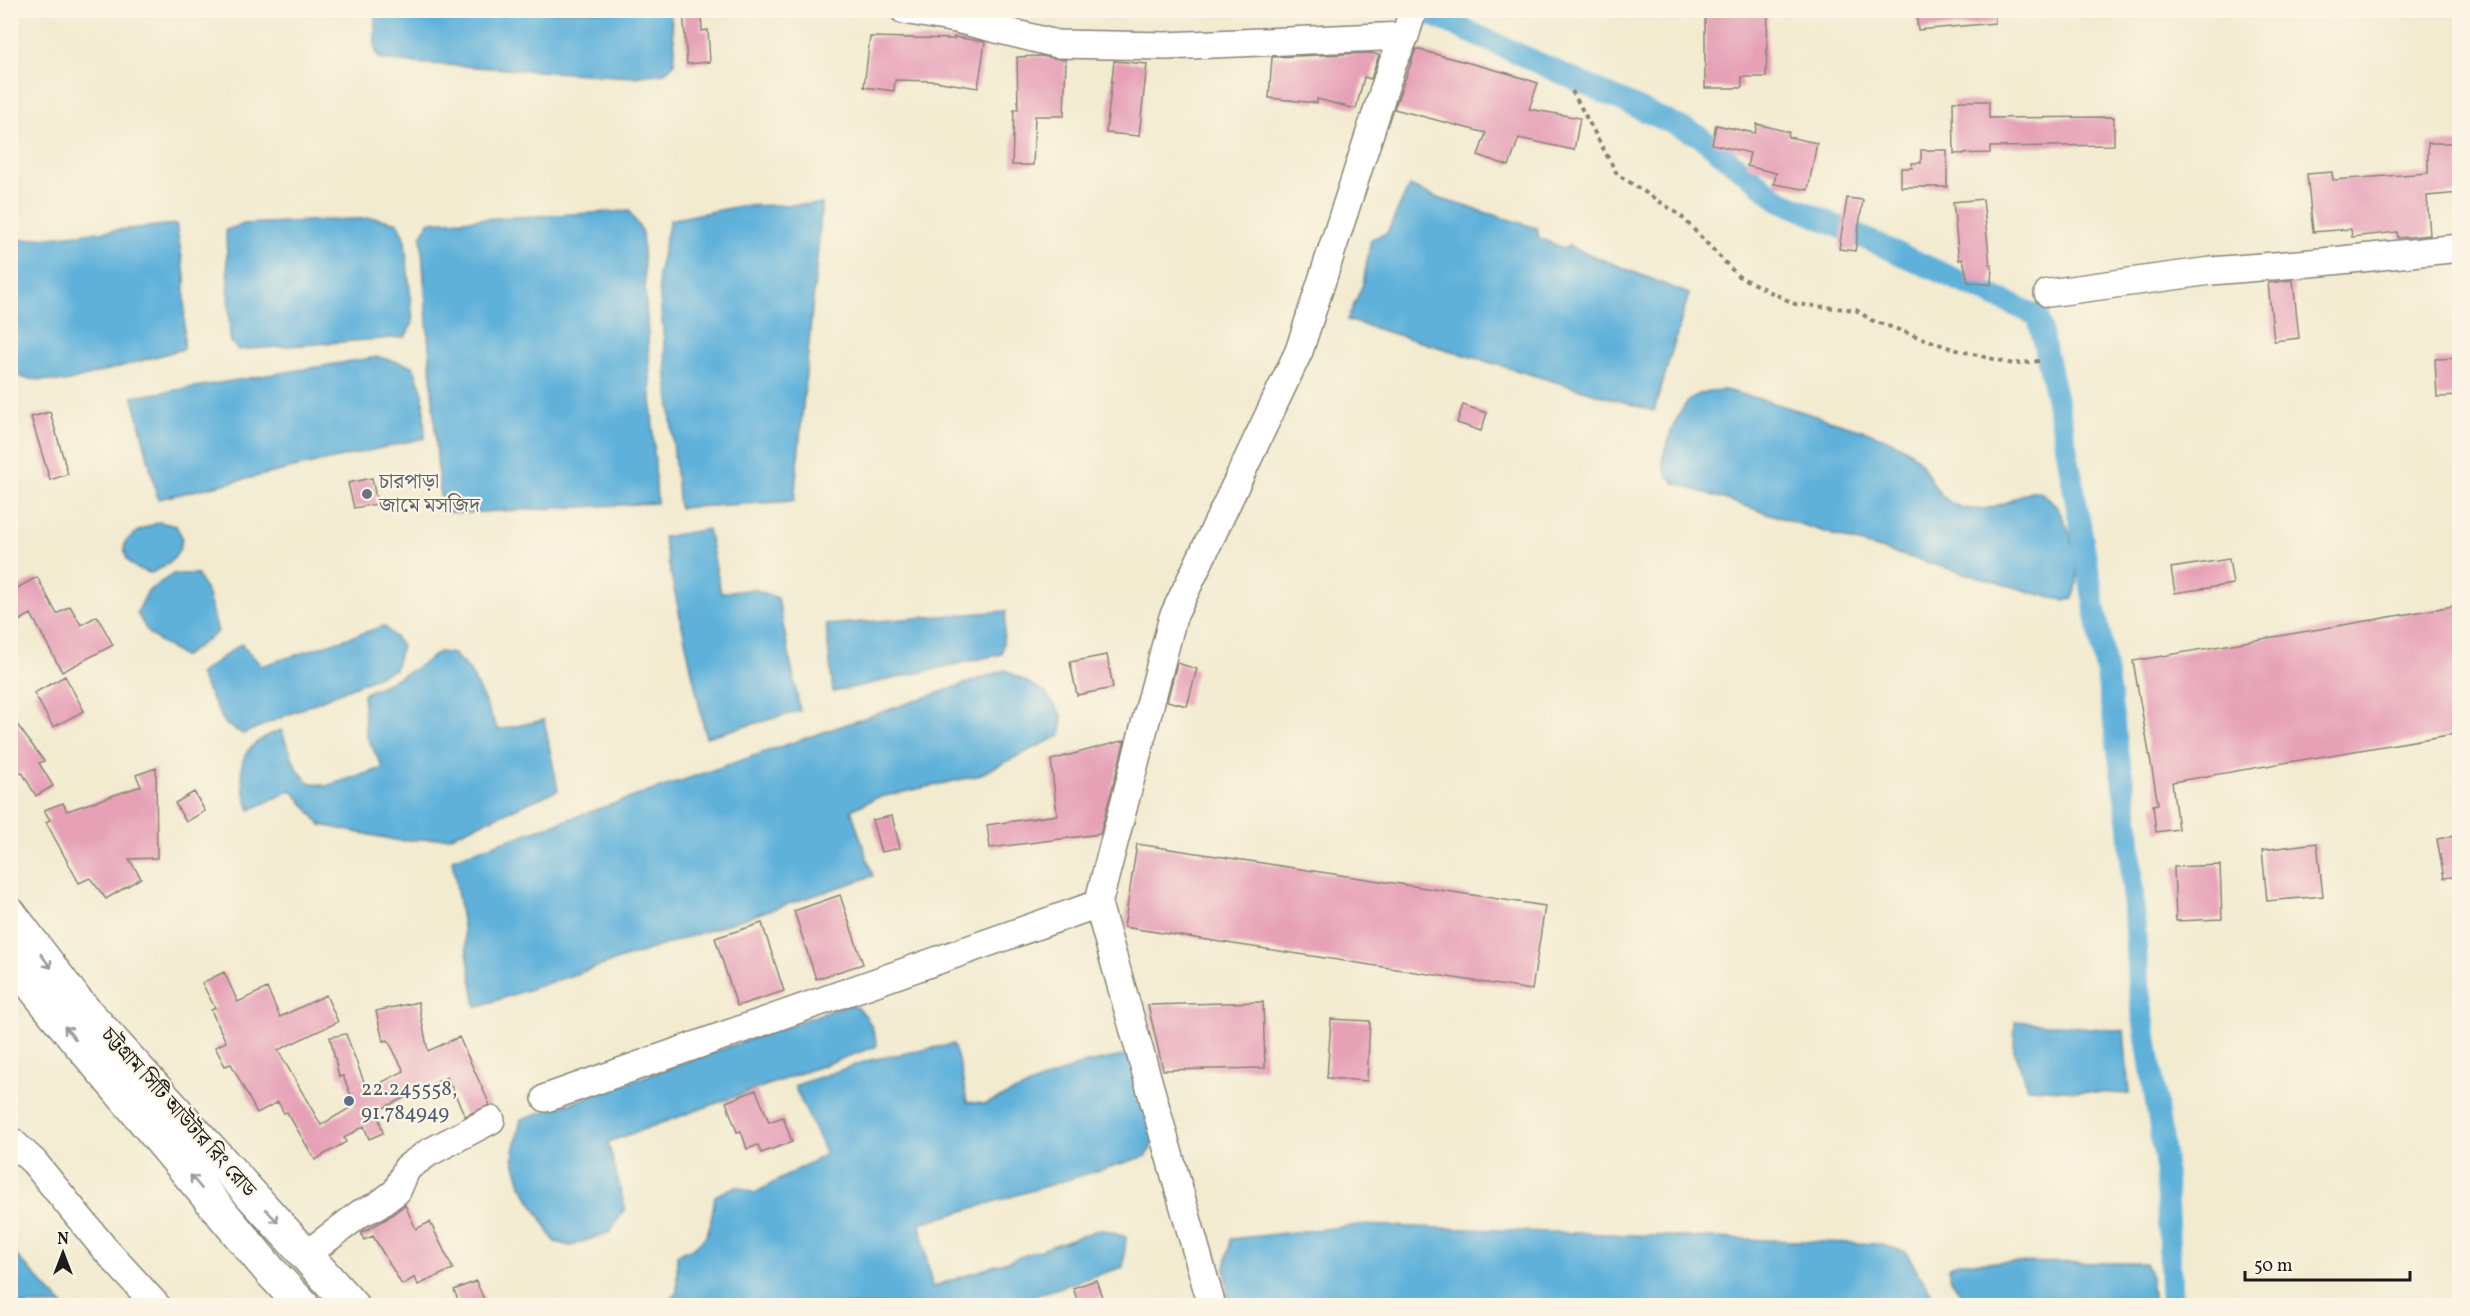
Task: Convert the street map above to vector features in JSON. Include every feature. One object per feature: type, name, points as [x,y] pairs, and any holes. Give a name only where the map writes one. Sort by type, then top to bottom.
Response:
[{"type":"main road","name":"চট্টগ্রাম সিটি আউটার রিং রোড","points":[[10,914],[75,1000],[352,1305]]},
{"type":"main road","name":"চট্টগ্রাম সিটি আউটার রিং রোড","points":[[10,957],[225,1217],[303,1305]]},
{"type":"street","points":[[904,10],[956,19],[1057,44],[1166,46],[1409,23],[1392,65],[1299,351],[1173,617],[1098,904],[1212,1305]]},
{"type":"street","points":[[2048,293],[2211,271],[2460,248]]},
{"type":"street","points":[[546,1098],[1098,904]]},
{"type":"street","points":[[307,1254],[361,1213],[377,1206],[398,1191],[407,1168],[414,1162],[491,1120]]},
{"type":"street","points":[[10,1140],[34,1162],[104,1248],[157,1305]]},
{"type":"path","points":[[1572,91],[1617,174],[1680,215],[1738,276],[1795,304],[1856,310],[1871,320],[1953,350],[2013,364],[2039,361]]},
{"type":"water","points":[[375,11],[670,11],[675,48],[674,64],[664,73],[633,77],[382,59],[377,55],[375,47]]},
{"type":"water","points":[[1409,186],[1441,199],[1537,228],[1539,238],[1565,249],[1568,246],[1689,294],[1654,411],[1347,320],[1363,284],[1371,239],[1387,233]]},
{"type":"water","points":[[822,204],[794,501],[679,508],[658,275],[670,220],[740,206]]},
{"type":"water","points":[[629,211],[642,231],[657,503],[460,513],[441,511],[421,237],[429,222]]},
{"type":"water","points":[[376,218],[398,223],[405,241],[413,323],[405,337],[238,350],[230,341],[226,230],[244,224]]},
{"type":"water","points":[[176,224],[185,276],[184,349],[65,382],[22,378],[11,368],[11,241]]},
{"type":"water","points":[[378,357],[413,366],[423,393],[425,438],[158,499],[133,397]]},
{"type":"water","points":[[1724,390],[1859,429],[1897,444],[1919,461],[1945,499],[1961,507],[1978,509],[1994,507],[2030,491],[2046,496],[2056,506],[2064,520],[2075,554],[2077,586],[2073,598],[2064,600],[2052,598],[1849,540],[1675,483],[1665,472],[1664,461],[1676,420],[1687,403],[1695,396]]},
{"type":"water","points":[[159,522],[176,526],[182,537],[181,544],[172,560],[151,573],[130,564],[125,555],[125,542],[138,531]]},
{"type":"water","points":[[708,529],[721,593],[754,589],[778,598],[800,711],[706,737],[663,537]]},
{"type":"water","points":[[173,574],[197,574],[208,595],[218,632],[183,657],[149,634],[137,613],[148,591]]},
{"type":"water","points":[[1006,611],[1002,654],[833,692],[826,625]]},
{"type":"water","points":[[384,626],[402,645],[395,669],[243,734],[225,724],[199,674],[241,644],[262,666]]},
{"type":"water","points":[[439,652],[453,654],[470,671],[498,730],[544,720],[558,790],[449,837],[400,841],[321,825],[292,790],[250,810],[242,782],[243,761],[255,743],[281,730],[297,769],[308,782],[326,786],[383,768],[366,735],[363,694],[412,670]]},
{"type":"water","points":[[1005,670],[1045,692],[1062,716],[1061,735],[977,776],[876,798],[851,810],[873,876],[476,1007],[452,859]]},
{"type":"water","points":[[849,1004],[861,1011],[869,1020],[877,1046],[608,1142],[625,1208],[610,1232],[571,1246],[555,1242],[521,1185],[513,1157],[521,1119]]},
{"type":"water","points":[[2015,1021],[2124,1031],[2129,1094],[2028,1088],[2014,1050]]},
{"type":"water","points":[[953,1044],[967,1102],[985,1104],[1082,1064],[1123,1056],[1139,1061],[1156,1137],[1147,1156],[920,1224],[932,1287],[1101,1229],[1126,1237],[1123,1267],[1006,1305],[662,1306],[677,1292],[677,1255],[697,1245],[707,1233],[715,1196],[736,1186],[755,1193],[826,1154],[794,1086],[870,1060]]},
{"type":"water","points":[[1360,1225],[1879,1244],[1906,1252],[1938,1305],[1229,1305],[1225,1268],[1231,1239]]},
{"type":"water","points":[[11,1250],[63,1305],[11,1305]]},
{"type":"water","points":[[1960,1262],[2145,1263],[2151,1277],[2154,1305],[1969,1305],[1951,1280],[1948,1268]]},
{"type":"building","points":[[683,10],[701,10],[702,31],[708,30],[710,62],[687,64]]},
{"type":"building","points":[[1705,10],[1768,10],[1766,77],[1742,77],[1742,88],[1705,88]]},
{"type":"building","points":[[1916,10],[1995,10],[1995,23],[1918,30]]},
{"type":"building","points":[[870,37],[954,39],[954,37],[985,42],[978,88],[934,81],[895,80],[894,91],[864,87]]},
{"type":"building","points":[[1416,49],[1538,83],[1529,109],[1580,118],[1574,150],[1519,138],[1509,166],[1478,155],[1486,133],[1394,109]]},
{"type":"building","points":[[1371,53],[1379,55],[1371,79],[1364,77],[1356,109],[1317,99],[1317,103],[1269,98],[1272,57]]},
{"type":"building","points":[[1041,56],[1066,60],[1064,116],[1035,116],[1033,165],[1012,165],[1014,109],[1018,109],[1017,57]]},
{"type":"building","points":[[1114,61],[1147,64],[1139,136],[1106,133]]},
{"type":"building","points":[[1953,101],[1989,101],[1989,118],[2114,117],[2114,145],[1990,147],[1990,153],[1954,154]]},
{"type":"building","points":[[1757,124],[1789,132],[1788,137],[1817,143],[1808,190],[1774,184],[1776,173],[1747,166],[1750,153],[1712,144],[1716,125],[1755,133]]},
{"type":"building","points":[[2428,143],[2460,143],[2460,193],[2427,196],[2430,235],[2398,238],[2397,232],[2352,237],[2351,229],[2313,232],[2307,174],[2332,172],[2333,180],[2428,173]]},
{"type":"building","points":[[1921,150],[1947,150],[1947,187],[1901,187],[1901,168],[1912,168],[1912,163],[1921,163]]},
{"type":"building","points":[[1847,198],[1863,200],[1855,251],[1839,249]]},
{"type":"building","points":[[1983,199],[1990,265],[1992,265],[1991,285],[1968,282],[1963,259],[1959,260],[1953,202]]},
{"type":"building","points":[[2293,280],[2299,338],[2274,341],[2268,283]]},
{"type":"building","points":[[2460,358],[2460,396],[2437,397],[2435,359]]},
{"type":"building","points":[[1463,405],[1487,413],[1481,431],[1457,423]]},
{"type":"building","points":[[50,412],[68,474],[50,480],[31,417]]},
{"type":"building","points":[[372,478],[377,504],[354,508],[348,483]]},
{"type":"building","points":[[2229,559],[2233,584],[2175,593],[2171,568]]},
{"type":"building","points":[[37,577],[57,614],[70,606],[81,625],[97,616],[113,645],[62,672],[31,614],[10,626],[10,592]]},
{"type":"building","points":[[2460,605],[2460,733],[2172,782],[2178,829],[2156,832],[2153,805],[2158,804],[2133,661]]},
{"type":"building","points":[[1107,655],[1113,688],[1077,695],[1070,662]]},
{"type":"building","points":[[1177,663],[1197,669],[1187,706],[1167,701]]},
{"type":"building","points":[[65,676],[84,711],[53,727],[34,693]]},
{"type":"building","points":[[10,715],[44,761],[39,763],[53,786],[36,796],[22,772],[10,779]]},
{"type":"building","points":[[1125,740],[1100,834],[990,848],[987,825],[1057,815],[1051,760]]},
{"type":"building","points":[[156,768],[157,858],[129,859],[141,878],[106,899],[90,878],[79,883],[46,822],[50,820],[44,810],[63,803],[67,811],[141,786],[136,775]]},
{"type":"building","points":[[194,792],[205,811],[186,822],[175,803]]},
{"type":"building","points":[[892,816],[900,848],[881,852],[872,820]]},
{"type":"building","points":[[2460,835],[2460,876],[2444,878],[2437,839]]},
{"type":"building","points":[[2317,843],[2323,896],[2267,901],[2262,850]]},
{"type":"building","points":[[1137,844],[1545,906],[1532,990],[1124,927]]},
{"type":"building","points":[[2220,865],[2222,919],[2176,921],[2174,867]]},
{"type":"building","points":[[840,895],[863,964],[816,979],[794,911]]},
{"type":"building","points":[[762,923],[784,991],[737,1006],[715,938]]},
{"type":"building","points":[[224,972],[238,1002],[267,988],[280,1017],[326,995],[338,1022],[278,1050],[321,1125],[355,1105],[343,1076],[339,1077],[330,1037],[346,1034],[367,1090],[404,1071],[388,1040],[383,1041],[376,1011],[418,1002],[428,1051],[459,1037],[490,1105],[465,1116],[447,1077],[377,1111],[383,1133],[369,1139],[364,1126],[344,1138],[346,1142],[315,1160],[287,1112],[284,1113],[278,1102],[257,1113],[231,1064],[225,1066],[215,1047],[226,1042],[211,1010],[215,1008],[202,983]]},
{"type":"building","points":[[1263,1002],[1265,1068],[1163,1070],[1148,1005]]},
{"type":"building","points":[[1331,1019],[1370,1021],[1367,1081],[1327,1078]]},
{"type":"building","points":[[756,1090],[769,1122],[783,1117],[792,1142],[761,1153],[758,1145],[747,1149],[741,1131],[737,1132],[726,1102]]},
{"type":"building","points":[[405,1205],[416,1229],[430,1222],[453,1269],[418,1285],[415,1277],[402,1285],[373,1236],[364,1240],[361,1233]]},
{"type":"building","points":[[1096,1280],[1102,1297],[1079,1305],[1073,1288]]},
{"type":"building","points":[[476,1281],[485,1301],[473,1305],[460,1305],[454,1290]]},
{"type":"waterway","points":[[1421,10],[1698,135],[1779,200],[2038,316],[2063,429],[2107,676],[2129,825],[2138,984],[2165,1161],[2172,1306]]},
{"type":"place","name":"চারপাড়া জামে মসজিদ","points":[[367,494]]},
{"type":"place","name":"22.245558, 91.784949","points":[[349,1101]]}]
